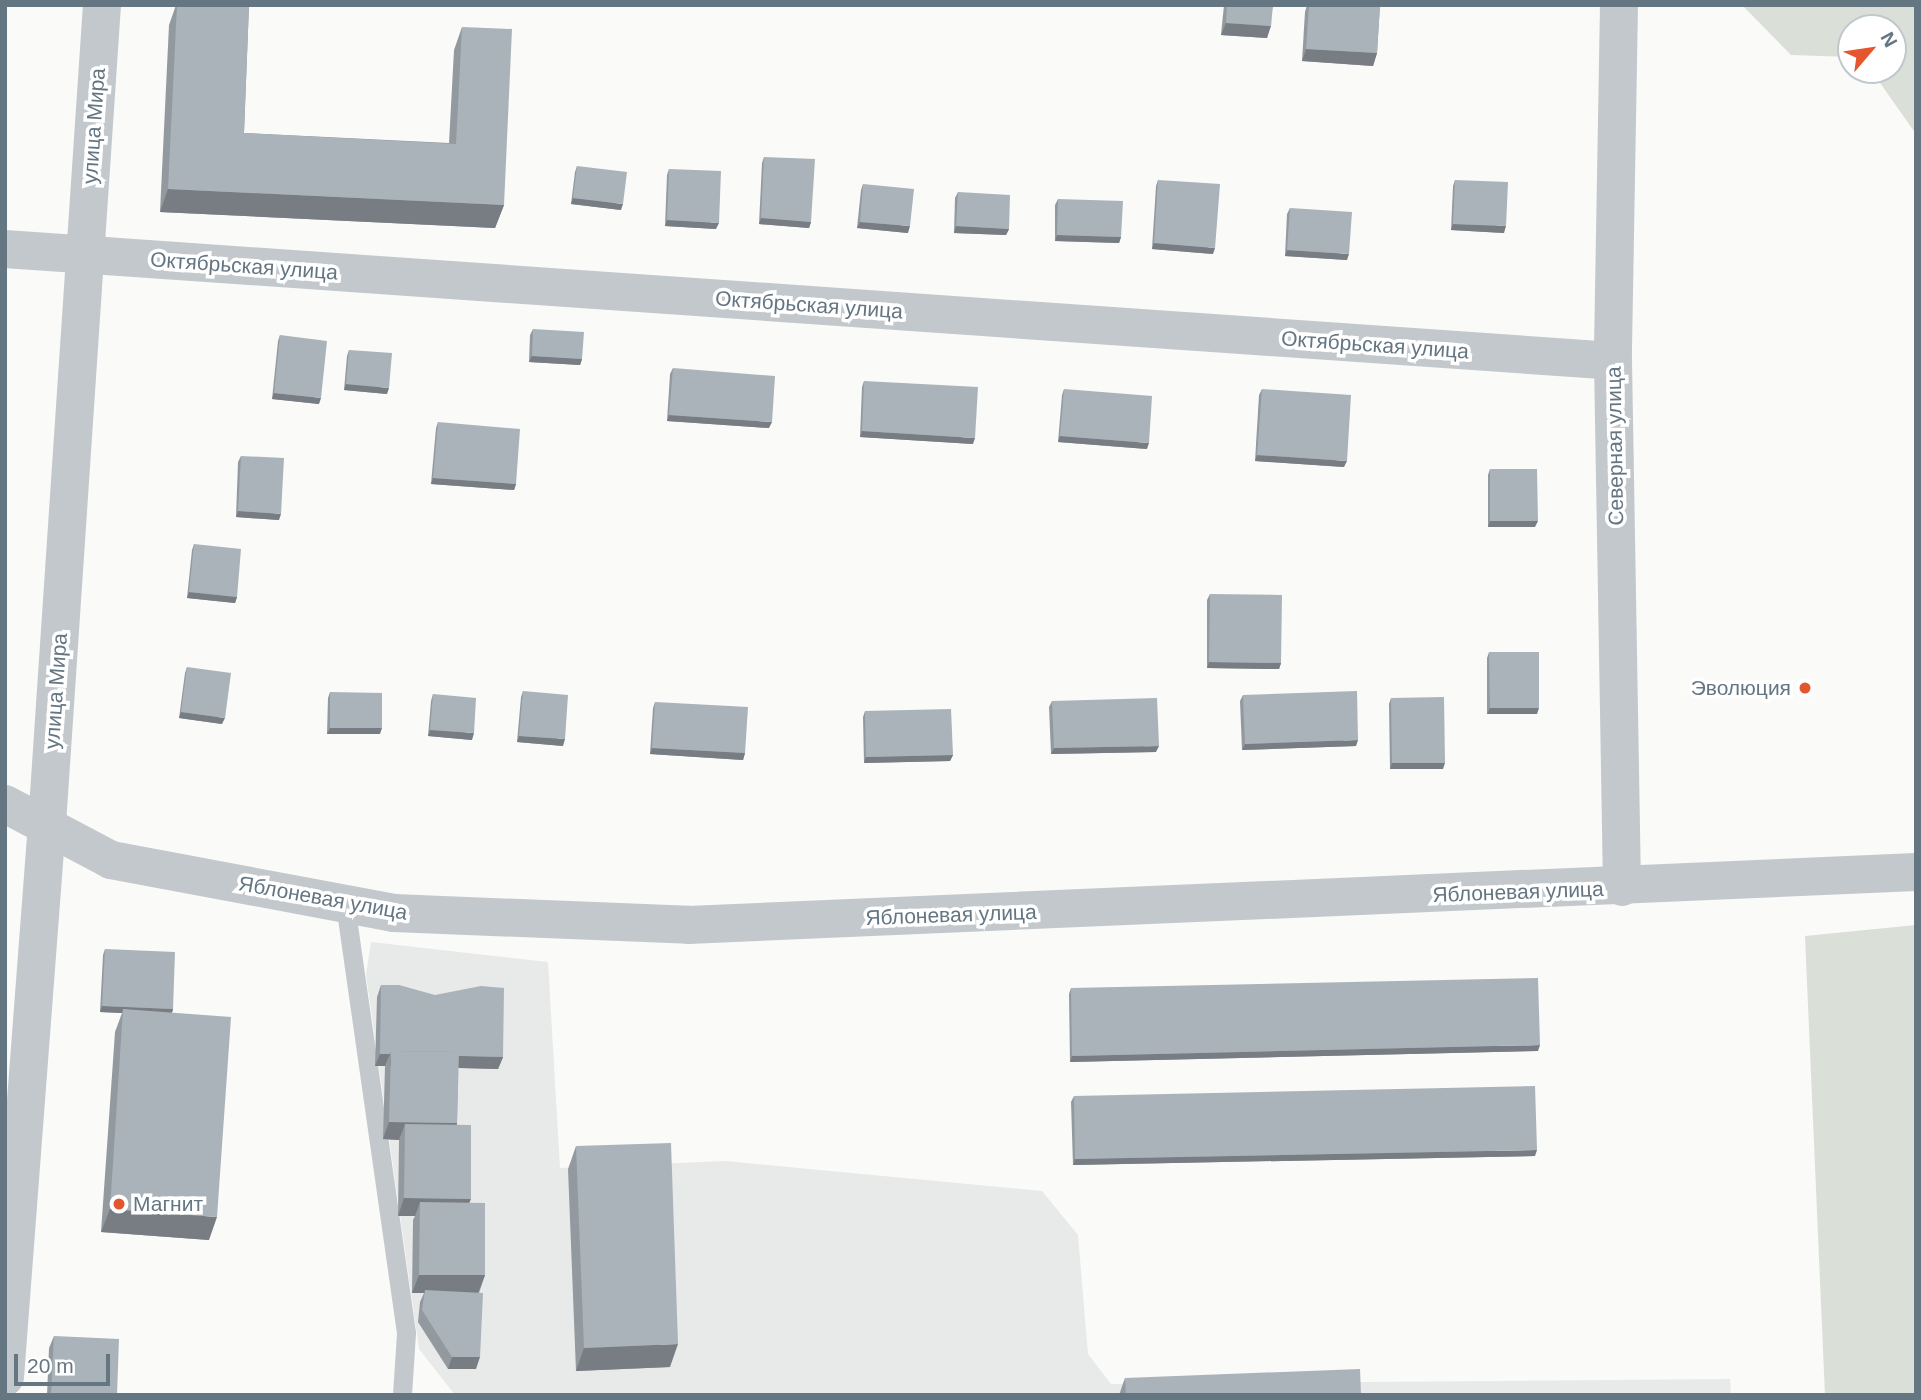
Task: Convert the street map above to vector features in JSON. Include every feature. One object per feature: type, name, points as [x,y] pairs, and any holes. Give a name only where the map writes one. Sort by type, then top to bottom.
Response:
[{"type":"street","name":"улица Мира","points":[[5,1377],[47,824],[102,5]]},
{"type":"street","points":[[1593,5],[1619,19]]},
{"type":"street","name":"Северная улица","points":[[1619,19],[1613,361],[1622,887]]},
{"type":"street","name":"Октябрьская улица","points":[[5,249],[1613,361]]},
{"type":"street","name":"Яблоневая улица","points":[[5,804],[111,860],[394,913],[688,925],[1622,887],[1916,872]]},
{"type":"lane","points":[[345,904],[406,1333],[402,1395]]},
{"type":"shaded area","points":[[1742,5],[1916,5],[1916,134],[1881,84],[1907,84],[1907,14],[1837,14],[1837,57],[1791,55]]},
{"type":"shaded area","points":[[1916,925],[1916,1395],[1825,1395],[1805,936]]},
{"type":"shaded area","points":[[371,942],[548,962],[560,1168],[725,1161],[1042,1191],[1078,1235],[1088,1354],[1111,1384],[1730,1379],[1731,1395],[455,1395],[419,1349],[366,975]]},
{"type":"building","points":[[177,5],[249,5],[244,133],[456,144],[462,27],[512,29],[504,205],[168,189]]},
{"type":"building","points":[[1227,5],[1273,5],[1271,26],[1226,23]]},
{"type":"building","points":[[1309,5],[1380,5],[1377,53],[1306,49]]},
{"type":"building","points":[[764,157],[815,159],[811,222],[761,218]]},
{"type":"building","points":[[577,166],[627,172],[623,204],[573,198]]},
{"type":"building","points":[[669,169],[721,171],[719,223],[667,220]]},
{"type":"building","points":[[1158,180],[1220,184],[1215,248],[1154,243]]},
{"type":"building","points":[[1455,180],[1508,182],[1506,226],[1453,224]]},
{"type":"building","points":[[863,184],[914,189],[910,226],[860,222]]},
{"type":"building","points":[[958,192],[1010,195],[1009,229],[956,226]]},
{"type":"building","points":[[1058,199],[1123,201],[1121,237],[1057,235]]},
{"type":"building","points":[[1290,208],[1352,212],[1349,254],[1287,250]]},
{"type":"building","points":[[533,329],[584,332],[582,359],[532,356]]},
{"type":"building","points":[[280,335],[327,341],[321,398],[274,393]]},
{"type":"building","points":[[349,350],[392,353],[389,388],[346,384]]},
{"type":"building","points":[[673,368],[775,376],[772,422],[669,415]]},
{"type":"building","points":[[864,381],[978,387],[975,438],[862,431]]},
{"type":"building","points":[[1064,389],[1152,396],[1149,443],[1060,436]]},
{"type":"building","points":[[1262,389],[1351,395],[1347,461],[1257,455]]},
{"type":"building","points":[[438,422],[520,429],[516,484],[433,478]]},
{"type":"building","points":[[241,456],[284,458],[281,514],[238,511]]},
{"type":"building","points":[[1490,469],[1537,469],[1538,521],[1490,521]]},
{"type":"building","points":[[194,544],[241,549],[237,597],[189,592]]},
{"type":"building","points":[[1210,594],[1282,595],[1281,663],[1209,662]]},
{"type":"building","points":[[1489,652],[1539,652],[1539,708],[1490,708]]},
{"type":"building","points":[[187,667],[231,673],[225,718],[181,712]]},
{"type":"building","points":[[523,691],[568,695],[565,739],[519,736]]},
{"type":"building","points":[[1357,691],[1358,740],[1245,744],[1243,695]]},
{"type":"building","points":[[330,692],[382,693],[382,728],[330,728]]},
{"type":"building","points":[[433,694],[476,698],[474,733],[430,730]]},
{"type":"building","points":[[1444,697],[1445,763],[1392,763],[1391,698]]},
{"type":"building","points":[[1157,698],[1159,746],[1054,748],[1052,701]]},
{"type":"building","points":[[655,702],[748,707],[745,753],[652,748]]},
{"type":"building","points":[[951,709],[953,755],[866,757],[865,711]]},
{"type":"building","points":[[105,949],[175,952],[173,1009],[102,1006]]},
{"type":"building","points":[[1538,978],[1540,1045],[1072,1056],[1071,988]]},
{"type":"building","points":[[381,985],[399,985],[435,995],[481,986],[504,988],[503,1057],[459,1056],[459,1052],[391,1051],[390,1054],[380,1054]]},
{"type":"building","points":[[123,1009],[231,1017],[217,1217],[110,1209]]},
{"type":"building","points":[[391,1051],[459,1052],[457,1123],[389,1122]]},
{"type":"building","points":[[1535,1086],[1537,1150],[1075,1159],[1074,1096]]},
{"type":"building","points":[[405,1124],[471,1125],[471,1199],[404,1198]]},
{"type":"building","points":[[671,1143],[678,1344],[584,1348],[576,1146]]},
{"type":"building","points":[[420,1202],[485,1203],[485,1275],[419,1275]]},
{"type":"building","points":[[425,1290],[483,1293],[480,1357],[452,1357],[422,1310]]},
{"type":"building","points":[[54,1336],[119,1339],[117,1395],[51,1395]]},
{"type":"building","points":[[1360,1369],[1361,1395],[1126,1395],[1125,1378]]},
{"type":"place","name":"Эволюция","points":[[1805,688]]},
{"type":"place","name":"Магнит","points":[[119,1204]]}]
